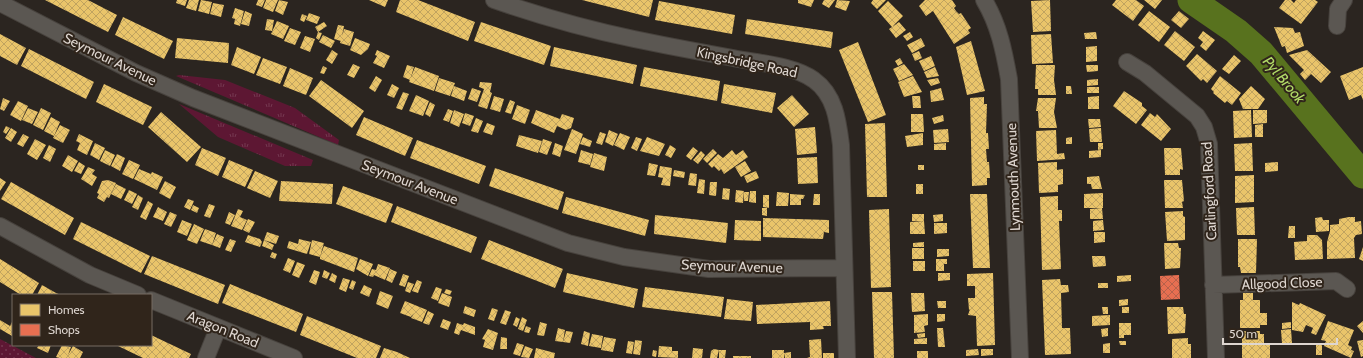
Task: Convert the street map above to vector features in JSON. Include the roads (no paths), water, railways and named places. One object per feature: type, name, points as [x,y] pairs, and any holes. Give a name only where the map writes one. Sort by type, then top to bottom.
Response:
[{"type":"street","name":"Kingsbridge Road","points":[[494,0],[545,18],[592,30],[773,65],[804,74],[822,87],[831,100],[839,126],[847,358]]},
{"type":"street","name":"Lynmouth Avenue","points":[[984,0],[994,16],[1004,47],[1009,80],[1020,358]]},
{"type":"street","points":[[1337,26],[1338,9],[1344,0]]},
{"type":"street","name":"Seymour Avenue","points":[[0,3],[129,70],[193,98],[568,243],[624,257],[709,269],[844,268]]},
{"type":"street","name":"Carlingford Road","points":[[1127,62],[1145,73],[1197,116],[1204,127],[1209,144],[1216,358]]},
{"type":"street","points":[[0,226],[90,275],[136,294]]},
{"type":"street","name":"Allgood Close","points":[[1213,285],[1336,281],[1347,290]]},
{"type":"street","name":"Aragon Road","points":[[152,300],[294,358]]},
{"type":"street","points":[[206,358],[218,328]]},
{"type":"waterway","name":"Pyl Brook","points":[[1191,0],[1236,31],[1261,53],[1363,175]]}]
